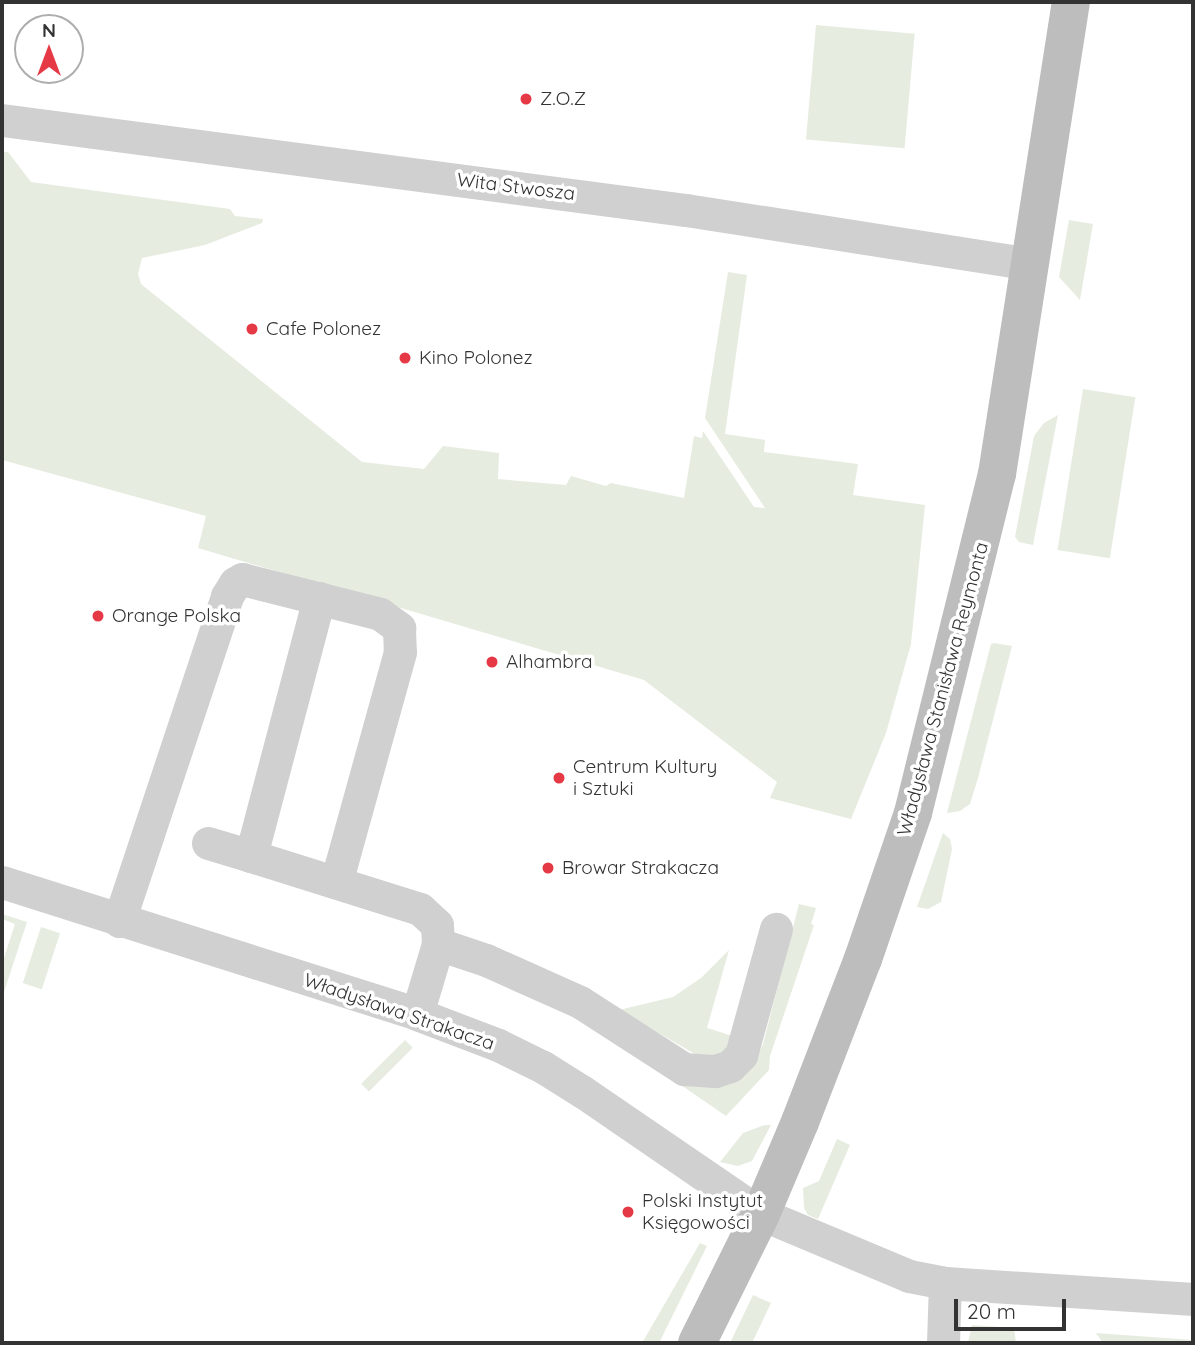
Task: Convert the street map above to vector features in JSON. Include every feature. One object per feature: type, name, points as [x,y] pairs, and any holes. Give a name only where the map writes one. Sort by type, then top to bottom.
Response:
[{"type":"street","name":"Władysława Stanisława Reymonta","points":[[697,1343],[761,1214],[863,959],[917,800],[997,474],[1071,2]]},
{"type":"street","name":"Wita Stwosza","points":[[2,120],[659,206],[1030,264]]},
{"type":"street","points":[[119,921],[229,591],[237,581],[248,579],[392,620],[399,628],[401,643],[336,882]]},
{"type":"street","points":[[251,856],[319,598]]},
{"type":"street","points":[[208,843],[420,909],[437,925],[438,944],[417,1014]]},
{"type":"street","name":"Władysława Strakacza","points":[[2,883],[417,1014],[543,1067],[761,1214],[909,1276],[945,1283],[1193,1299]]},
{"type":"street","points":[[438,944],[486,960],[580,1002],[684,1069],[715,1071],[730,1066],[741,1055],[776,929]]},
{"type":"street","points":[[943,1343],[945,1283]]},
{"type":"shaded area","points":[[816,25],[915,34],[905,148],[806,140]]},
{"type":"shaded area","points":[[2,152],[8,152],[31,182],[230,209],[235,216],[263,219],[262,223],[205,245],[142,258],[138,274],[141,284],[362,462],[424,469],[443,446],[499,453],[498,479],[566,485],[571,476],[606,486],[611,483],[684,498],[694,436],[702,438],[703,431],[754,507],[765,508],[705,418],[728,272],[747,275],[725,434],[765,440],[764,452],[858,464],[853,495],[925,505],[911,644],[886,733],[851,819],[770,798],[777,782],[644,680],[198,548],[206,516],[2,460]]},
{"type":"shaded area","points":[[1069,220],[1093,224],[1080,300],[1059,277]]},
{"type":"shaded area","points":[[1083,389],[1135,397],[1110,558],[1058,550]]},
{"type":"shaded area","points":[[1058,415],[1033,545],[1019,542],[1015,537],[1034,436],[1044,423]]},
{"type":"shaded area","points":[[991,644],[1012,646],[978,778],[970,804],[960,811],[947,813]]},
{"type":"shaded area","points":[[943,833],[950,839],[952,849],[941,902],[928,909],[917,907]]},
{"type":"shaded area","points":[[799,904],[816,908],[811,924],[814,925],[770,1056],[769,1070],[726,1116],[678,1083],[713,1087],[752,1066],[763,1044]]},
{"type":"shaded area","points":[[2,914],[27,922],[2,998],[2,964],[15,924],[2,919]]},
{"type":"shaded area","points":[[41,927],[60,933],[42,989],[23,983]]},
{"type":"shaded area","points":[[729,950],[707,1028],[733,1036],[729,1048],[711,1057],[700,1057],[619,1010],[673,997],[701,978]]},
{"type":"shaded area","points":[[405,1040],[413,1048],[369,1092],[361,1084]]},
{"type":"shaded area","points":[[771,1125],[752,1161],[738,1166],[720,1162],[743,1133]]},
{"type":"shaded area","points":[[837,1139],[850,1145],[818,1219],[808,1215],[804,1208],[803,1188],[819,1181]]},
{"type":"shaded area","points":[[700,1243],[707,1246],[659,1343],[642,1343]]},
{"type":"shaded area","points":[[753,1295],[771,1303],[752,1343],[730,1343]]},
{"type":"shaded area","points":[[972,1325],[1014,1328],[1016,1343],[968,1343]]},
{"type":"shaded area","points":[[1096,1333],[1193,1340],[1193,1343],[1103,1343]]},
{"type":"place","name":"Z.O.Z","points":[[526,99]]},
{"type":"place","name":"Cafe Polonez","points":[[252,329]]},
{"type":"place","name":"Kino Polonez","points":[[405,358]]},
{"type":"place","name":"Orange Polska","points":[[98,616]]},
{"type":"place","name":"Alhambra","points":[[492,662]]},
{"type":"place","name":"Centrum Kultury i Sztuki","points":[[559,778]]},
{"type":"place","name":"Browar Strakacza","points":[[548,868]]},
{"type":"place","name":"Polski Instytut Księgowości","points":[[628,1212]]}]
